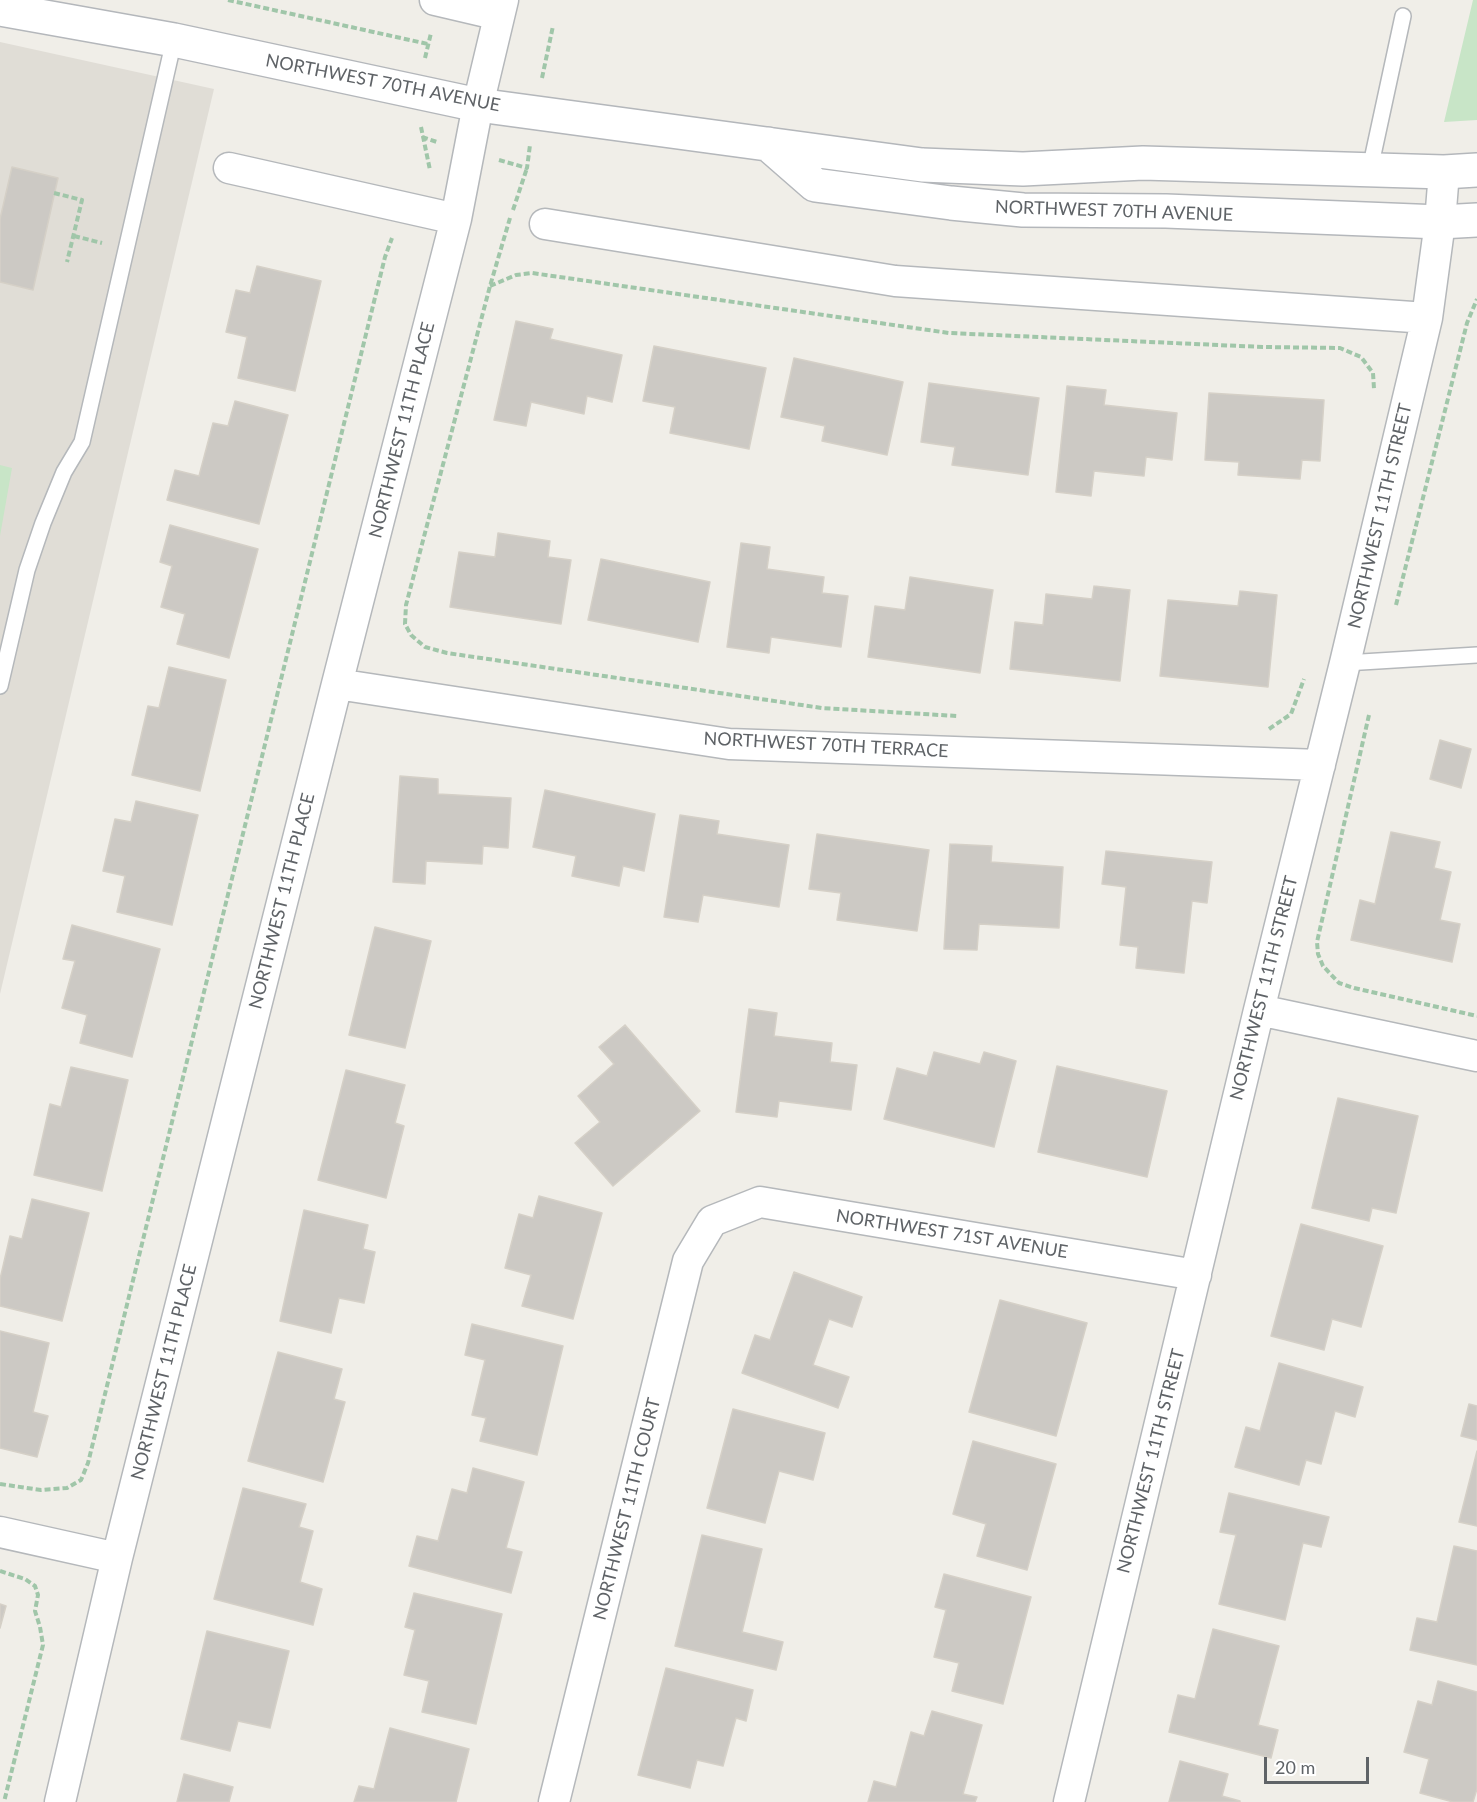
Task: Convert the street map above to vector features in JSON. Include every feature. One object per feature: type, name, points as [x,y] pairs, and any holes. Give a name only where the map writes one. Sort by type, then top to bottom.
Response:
[{"type":"street","points":[[435,0],[501,8]]},
{"type":"street","name":"NORTHWEST 11TH PLACE","points":[[60,1802],[117,1558],[456,219],[478,105],[501,8]]},
{"type":"street","name":"NORTHWEST 70TH AVENUE","points":[[0,9],[174,40],[478,105],[922,165],[1023,169],[1143,163],[1444,172],[1477,170]]},
{"type":"street","name":"NORTHWEST 70TH AVENUE","points":[[768,144],[815,185],[951,203],[1023,210],[1166,211],[1440,222],[1477,220]]},
{"type":"street","points":[[228,168],[456,219]]},
{"type":"street","name":"NORTHWEST 11TH STREET","points":[[1069,1802],[1258,1010],[1345,663],[1427,318],[1440,222],[1444,172]]},
{"type":"street","points":[[545,224],[895,281],[1427,318]]},
{"type":"street","name":"NORTHWEST 70TH TERRACE","points":[[337,684],[729,744],[1320,765]]},
{"type":"street","points":[[1258,1010],[1477,1056]]},
{"type":"street","name":"NORTHWEST 71ST AVENUE","points":[[712,1221],[760,1202],[1196,1275]]},
{"type":"street","name":"NORTHWEST 11TH COURT","points":[[554,1802],[688,1261],[712,1221]]},
{"type":"street","points":[[0,1532],[117,1558]]},
{"type":"lane","points":[[1370,169],[1402,16]]},
{"type":"lane","points":[[0,686],[30,560],[64,472],[82,442],[174,40]]},
{"type":"lane","points":[[1345,663],[1477,655]]},
{"type":"path","points":[[228,0],[428,44]]},
{"type":"path","points":[[526,168],[490,286],[406,605],[405,624],[411,635],[425,647],[471,657],[822,708],[964,716]]},
{"type":"path","points":[[54,193],[82,200],[67,262]]},
{"type":"path","points":[[0,1484],[41,1490],[67,1488],[81,1480],[88,1463],[385,257],[403,207]]},
{"type":"path","points":[[490,286],[516,275],[532,273],[949,333],[1263,347],[1340,348],[1361,357],[1373,374],[1375,399]]},
{"type":"path","points":[[1477,299],[1467,323],[1382,661],[1317,942],[1318,954],[1323,966],[1339,983],[1477,1016]]},
{"type":"path","points":[[1266,730],[1291,714],[1306,673]]},
{"type":"path","points":[[0,1571],[25,1579],[35,1586],[38,1595],[35,1611],[42,1645],[4,1802]]},
{"type":"shaded area","points":[[0,42],[214,89],[0,994]]},
{"type":"green space","points":[[1473,0],[1477,0],[1477,120],[1444,122]]},
{"type":"green space","points":[[0,465],[12,468],[0,536]]},
{"type":"building","points":[[12,167],[58,178],[33,290],[0,282],[0,219]]},
{"type":"building","points":[[257,266],[321,281],[295,391],[238,378],[247,337],[226,332],[236,290],[250,293]]},
{"type":"building","points":[[516,321],[553,329],[550,339],[622,355],[612,402],[587,396],[584,414],[531,402],[526,426],[494,420]]},
{"type":"building","points":[[654,346],[766,368],[749,449],[670,433],[675,407],[643,401]]},
{"type":"building","points":[[794,358],[903,382],[887,455],[822,441],[825,426],[781,417]]},
{"type":"building","points":[[929,383],[1039,398],[1028,475],[952,465],[955,447],[921,442]]},
{"type":"building","points":[[1067,386],[1106,390],[1104,405],[1177,413],[1172,460],[1146,457],[1144,476],[1094,471],[1091,496],[1056,492]]},
{"type":"building","points":[[1209,393],[1324,400],[1320,461],[1302,460],[1300,479],[1238,475],[1239,462],[1205,460]]},
{"type":"building","points":[[235,401],[288,415],[259,524],[167,500],[175,470],[199,476],[213,423],[228,426]]},
{"type":"building","points":[[170,525],[258,549],[229,658],[177,644],[185,614],[161,607],[172,566],[160,562]]},
{"type":"building","points":[[498,533],[550,541],[548,557],[571,560],[561,624],[450,607],[459,552],[495,557]]},
{"type":"building","points":[[741,543],[770,547],[767,569],[824,577],[822,593],[848,596],[841,647],[771,637],[769,653],[727,647]]},
{"type":"building","points":[[601,559],[710,582],[698,642],[588,620]]},
{"type":"building","points":[[910,577],[993,590],[980,673],[868,657],[875,606],[905,610]]},
{"type":"building","points":[[1094,586],[1130,590],[1120,681],[1010,669],[1015,622],[1043,625],[1046,594],[1092,599]]},
{"type":"building","points":[[1240,591],[1277,595],[1268,687],[1160,676],[1168,600],[1238,606]]},
{"type":"building","points":[[169,667],[226,680],[200,791],[132,775],[148,706],[159,708]]},
{"type":"building","points":[[1440,740],[1471,749],[1461,788],[1430,779]]},
{"type":"building","points":[[400,776],[438,779],[438,794],[511,798],[508,848],[483,846],[482,864],[426,861],[425,884],[393,882]]},
{"type":"building","points":[[545,790],[655,814],[644,871],[623,866],[619,886],[572,876],[576,856],[533,847]]},
{"type":"building","points":[[136,801],[198,815],[172,925],[117,912],[125,876],[103,871],[115,819],[131,822]]},
{"type":"building","points":[[680,815],[719,821],[717,834],[789,845],[779,907],[703,895],[698,922],[664,917]]},
{"type":"building","points":[[1391,832],[1440,842],[1434,868],[1451,872],[1440,920],[1460,924],[1452,962],[1351,940],[1360,900],[1375,904]]},
{"type":"building","points":[[817,834],[929,850],[917,931],[837,920],[841,893],[809,889]]},
{"type":"building","points":[[950,844],[992,846],[991,862],[1063,867],[1059,928],[979,924],[977,950],[944,949]]},
{"type":"building","points":[[1106,851],[1212,862],[1207,903],[1192,901],[1184,973],[1136,968],[1138,947],[1120,945],[1126,887],[1102,884]]},
{"type":"building","points":[[72,925],[160,949],[132,1057],[80,1043],[87,1015],[62,1008],[75,961],[63,959]]},
{"type":"building","points":[[375,927],[431,941],[405,1048],[349,1035]]},
{"type":"building","points":[[749,1009],[777,1013],[774,1036],[832,1043],[830,1062],[857,1065],[851,1110],[779,1101],[777,1117],[736,1112]]},
{"type":"building","points":[[625,1025],[700,1111],[613,1186],[575,1143],[600,1122],[578,1096],[614,1064],[599,1047]]},
{"type":"building","points":[[934,1052],[980,1064],[984,1052],[1016,1061],[994,1147],[884,1119],[897,1068],[927,1076]]},
{"type":"building","points":[[1057,1066],[1167,1091],[1147,1177],[1038,1152]]},
{"type":"building","points":[[71,1067],[128,1080],[102,1191],[34,1175],[50,1104],[61,1107]]},
{"type":"building","points":[[346,1070],[405,1085],[395,1123],[404,1126],[386,1198],[318,1180]]},
{"type":"building","points":[[1338,1098],[1418,1116],[1396,1213],[1372,1208],[1369,1221],[1312,1208]]},
{"type":"building","points":[[539,1196],[602,1213],[573,1319],[522,1306],[531,1275],[505,1268],[519,1214],[533,1218]]},
{"type":"building","points":[[32,1199],[89,1213],[62,1321],[0,1306],[0,1279],[10,1236],[22,1239]]},
{"type":"building","points":[[304,1210],[368,1225],[363,1249],[375,1252],[364,1303],[339,1298],[331,1333],[280,1321]]},
{"type":"building","points":[[1301,1224],[1383,1246],[1361,1327],[1332,1319],[1324,1350],[1271,1336]]},
{"type":"building","points":[[794,1272],[862,1297],[852,1327],[829,1319],[813,1365],[849,1377],[838,1408],[742,1373],[755,1335],[770,1340]]},
{"type":"building","points":[[1000,1300],[1087,1323],[1056,1436],[969,1412]]},
{"type":"building","points":[[472,1324],[563,1346],[537,1455],[480,1441],[486,1418],[472,1415],[485,1360],[465,1355]]},
{"type":"building","points":[[0,1331],[49,1343],[33,1412],[48,1416],[37,1457],[0,1448]]},
{"type":"building","points":[[278,1352],[342,1369],[334,1399],[345,1402],[323,1482],[248,1461]]},
{"type":"building","points":[[1279,1363],[1363,1387],[1355,1417],[1335,1411],[1321,1464],[1306,1460],[1299,1485],[1235,1467],[1246,1427],[1260,1431]]},
{"type":"building","points":[[1469,1404],[1477,1406],[1477,1440],[1461,1436]]},
{"type":"building","points":[[733,1409],[825,1433],[813,1480],[779,1471],[765,1523],[707,1508]]},
{"type":"building","points":[[973,1441],[1056,1464],[1027,1570],[977,1556],[986,1524],[953,1514]]},
{"type":"building","points":[[1477,1451],[1477,1526],[1459,1522]]},
{"type":"building","points":[[473,1468],[524,1482],[506,1548],[522,1552],[511,1593],[409,1566],[417,1536],[438,1541],[452,1489],[467,1493]]},
{"type":"building","points":[[243,1488],[306,1504],[299,1527],[313,1531],[300,1582],[322,1589],[313,1625],[214,1599]]},
{"type":"building","points":[[1229,1493],[1329,1517],[1321,1547],[1303,1543],[1285,1620],[1219,1604],[1236,1535],[1220,1532]]},
{"type":"building","points":[[702,1535],[762,1549],[742,1632],[783,1642],[776,1670],[675,1646]]},
{"type":"building","points":[[1454,1546],[1477,1551],[1477,1665],[1410,1650],[1417,1618],[1437,1622]]},
{"type":"building","points":[[944,1574],[1031,1597],[1003,1704],[952,1691],[959,1663],[934,1657],[946,1610],[935,1607]]},
{"type":"building","points":[[414,1593],[502,1614],[476,1724],[422,1712],[429,1681],[404,1675],[415,1630],[405,1627]]},
{"type":"building","points":[[0,1604],[6,1606],[0,1628]]},
{"type":"building","points":[[1213,1629],[1279,1646],[1258,1725],[1278,1730],[1271,1758],[1169,1732],[1178,1695],[1195,1699]]},
{"type":"building","points":[[207,1631],[289,1651],[270,1728],[238,1721],[230,1751],[181,1739]]},
{"type":"building","points":[[666,1668],[753,1690],[746,1721],[736,1718],[723,1766],[697,1760],[690,1788],[638,1775]]},
{"type":"building","points":[[1438,1681],[1477,1692],[1477,1789],[1473,1802],[1453,1802],[1420,1793],[1429,1759],[1404,1752],[1418,1701],[1432,1705]]},
{"type":"building","points":[[932,1711],[982,1725],[963,1794],[977,1797],[975,1802],[868,1802],[874,1781],[896,1787],[911,1732],[924,1736]]},
{"type":"building","points":[[390,1728],[469,1749],[456,1802],[354,1802],[359,1786],[374,1789]]},
{"type":"building","points":[[1180,1761],[1228,1774],[1222,1796],[1240,1802],[1169,1802]]},
{"type":"building","points":[[184,1774],[233,1787],[229,1802],[177,1802]]}]
